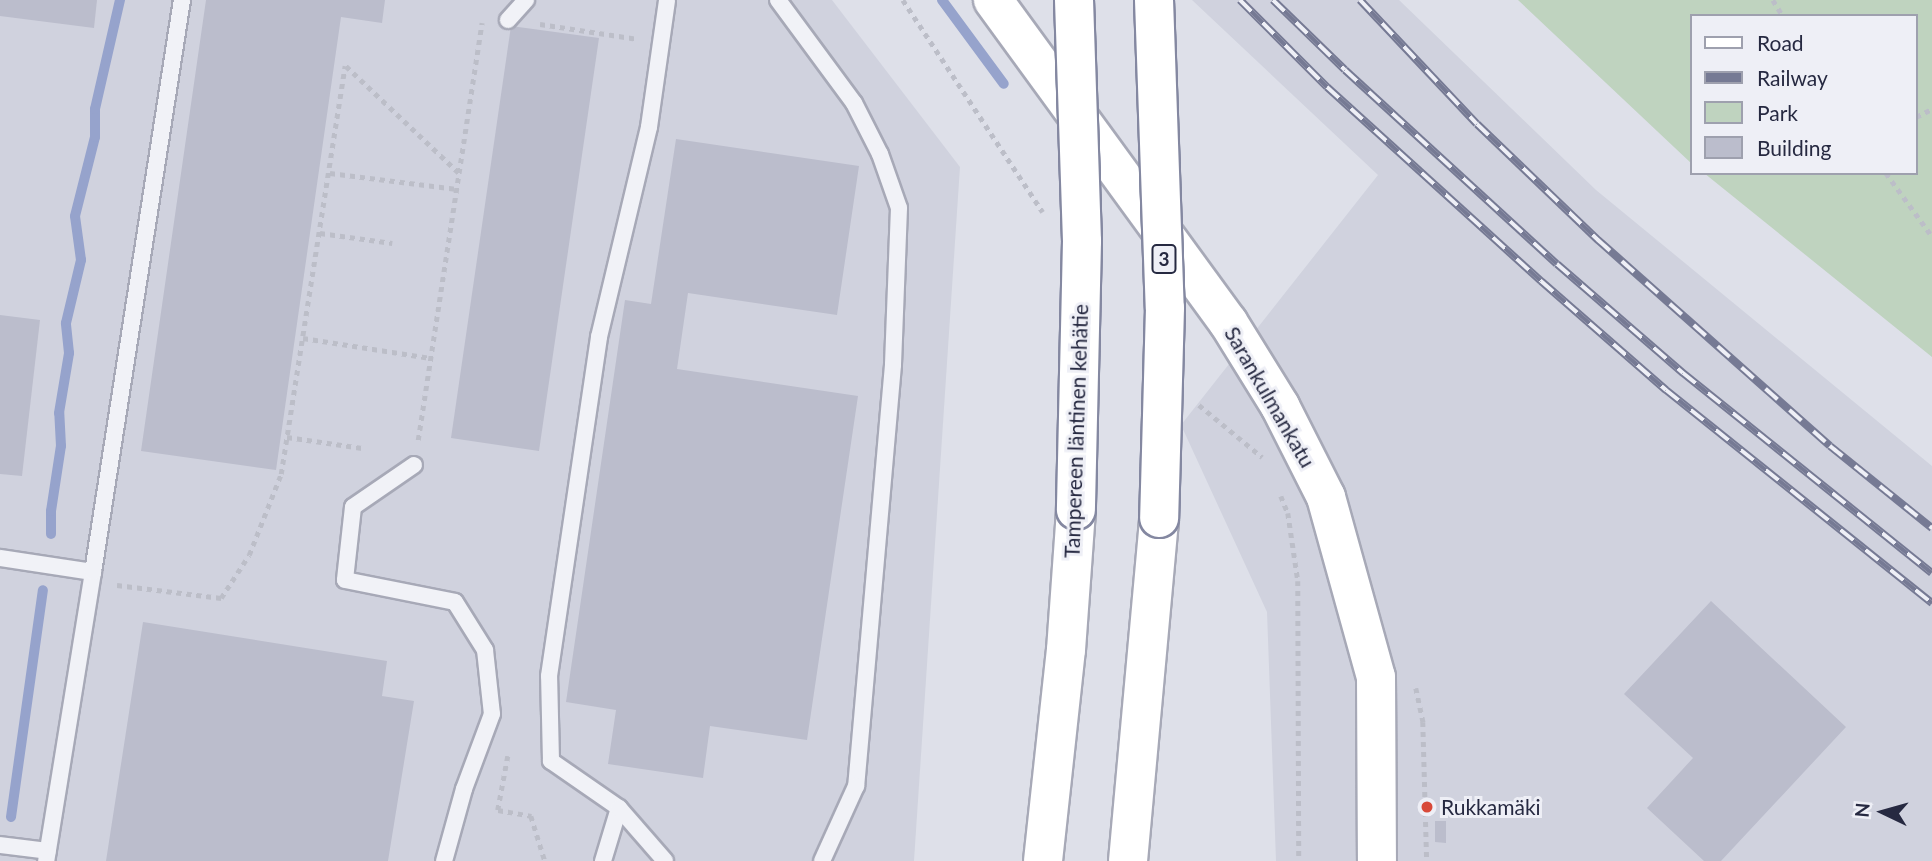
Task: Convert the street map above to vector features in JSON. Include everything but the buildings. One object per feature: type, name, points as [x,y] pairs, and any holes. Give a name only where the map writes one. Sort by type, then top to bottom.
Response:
[{"type":"main road","name":"Sarankulmankatu","points":[[993,0],[1228,322],[1280,406],[1326,497],[1376,677],[1377,861]]},
{"type":"main road","name":"Tampereen läntinen kehätie","points":[[1043,861],[1066,650],[1076,510],[1082,241],[1078,46],[1074,0]]},
{"type":"main road","name":"3","points":[[1128,861],[1159,518],[1165,309],[1154,0]]},
{"type":"lane","points":[[0,845],[47,856],[182,0]]},
{"type":"lane","points":[[508,20],[526,0]]},
{"type":"lane","points":[[665,861],[619,808],[551,761],[549,676],[599,337],[649,127],[667,0]]},
{"type":"lane","points":[[778,0],[854,103],[880,154],[899,208],[893,365],[856,786],[822,861]]},
{"type":"lane","points":[[414,465],[353,507],[345,580],[455,602],[485,650],[492,714],[464,789],[444,861]]},
{"type":"lane","points":[[0,558],[92,577]]},
{"type":"lane","points":[[603,861],[619,808]]},
{"type":"path","points":[[414,465],[483,16],[661,42]]},
{"type":"path","points":[[92,577],[221,598],[249,555],[281,474],[345,66],[459,173]]},
{"type":"path","points":[[330,173],[457,189]]},
{"type":"path","points":[[1887,175],[1932,236]]},
{"type":"path","points":[[320,233],[392,243]]},
{"type":"path","points":[[303,338],[430,358]]},
{"type":"path","points":[[288,437],[362,448]]},
{"type":"path","points":[[508,756],[498,810],[531,816],[545,861]]},
{"type":"shaded area","points":[[0,0],[832,0],[960,167],[914,861],[0,861]]},
{"type":"shaded area","points":[[1192,0],[1399,0],[1596,190],[1932,466],[1932,861],[1276,861],[1267,612],[1181,425],[1378,175]]},
{"type":"green space","points":[[1518,0],[1932,0],[1932,357],[1706,175],[1918,175],[1918,14],[1690,14],[1690,162]]},
{"type":"waterway","points":[[51,534],[51,511],[61,446],[59,413],[69,353],[66,323],[81,260],[75,216],[95,137],[95,109],[120,0]]},
{"type":"waterway","points":[[942,0],[1004,84]]},
{"type":"waterway","points":[[11,817],[43,590]]},
{"type":"railway","points":[[1240,0],[1327,87],[1666,390],[1932,603]]},
{"type":"railway","points":[[1273,0],[1345,70],[1557,264],[1683,373],[1932,573]]},
{"type":"railway","points":[[1360,0],[1477,124],[1598,240],[1830,446],[1932,528]]},
{"type":"place","name":"Rukkamäki","points":[[1427,807]]}]
